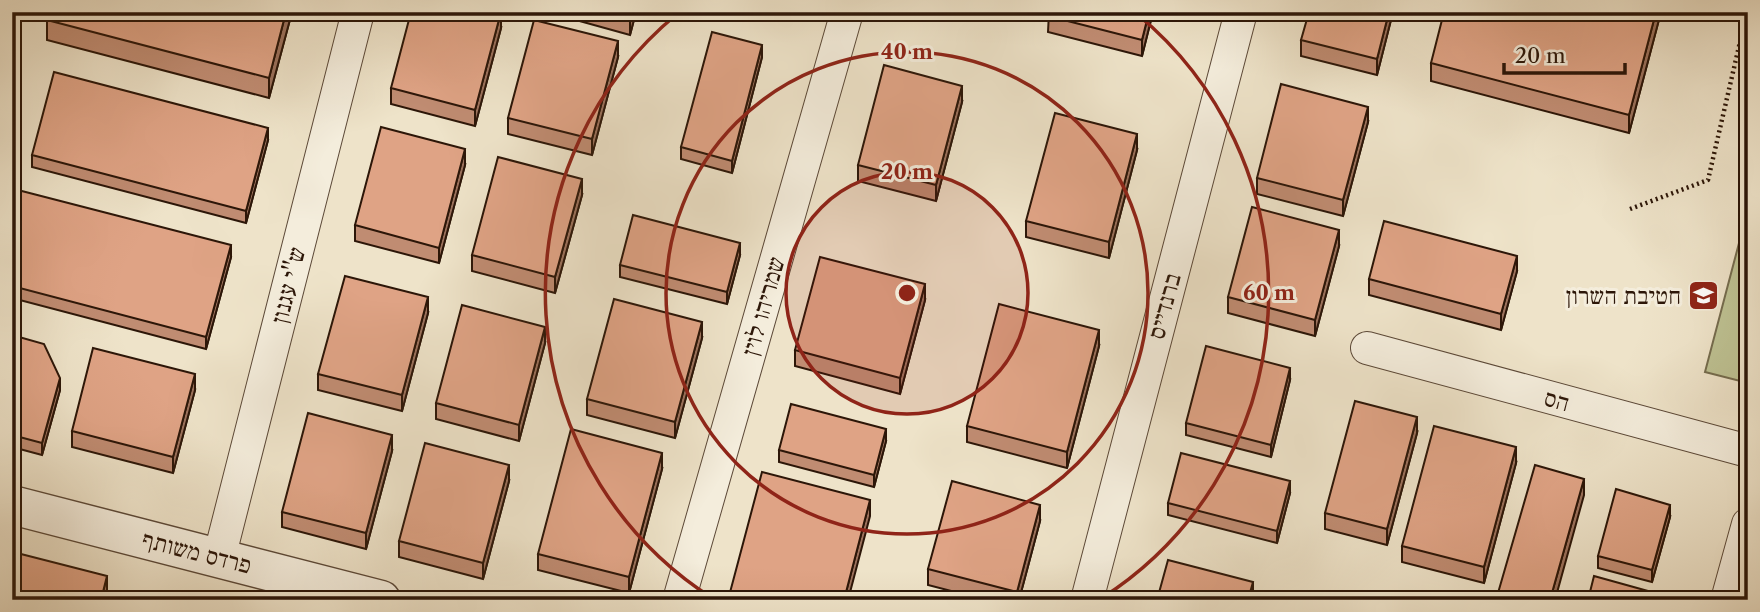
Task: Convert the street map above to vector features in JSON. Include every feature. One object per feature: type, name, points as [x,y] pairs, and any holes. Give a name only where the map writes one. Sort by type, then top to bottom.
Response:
[{"type":"street","name":"ש''י עגנון","points":[[219,558],[358,12]]},
{"type":"street","name":"שמריהו לוין","points":[[680,600],[847,12]]},
{"type":"street","name":"ברנדייס","points":[[1087,600],[1241,12]]},
{"type":"street","name":"הס","points":[[1367,348],[1748,451]]},
{"type":"street","name":"פרדס משותף","points":[[12,505],[382,600]]},
{"type":"street","points":[[1727,600],[1748,524]]},
{"type":"path","points":[[1630,209],[1708,180],[1740,41],[1748,36]]},
{"type":"green space","points":[[1748,209],[1748,383],[1705,372]]},
{"type":"building","points":[[49,12],[286,12],[269,78],[47,20]]},
{"type":"building","points":[[411,12],[501,12],[475,110],[391,88]]},
{"type":"building","points":[[605,12],[632,12],[630,19]]},
{"type":"building","points":[[1049,12],[1149,12],[1142,40],[1048,16]]},
{"type":"building","points":[[1309,12],[1389,12],[1377,59],[1301,40]]},
{"type":"building","points":[[1444,12],[1656,12],[1629,115],[1431,63]]},
{"type":"building","points":[[534,20],[618,41],[592,139],[508,118]]},
{"type":"building","points":[[712,32],[762,45],[732,161],[681,147]]},
{"type":"building","points":[[884,65],[962,86],[936,185],[858,165]]},
{"type":"building","points":[[54,72],[268,128],[246,211],[32,155]]},
{"type":"building","points":[[1281,84],[1368,107],[1343,200],[1257,178]]},
{"type":"building","points":[[1055,113],[1137,134],[1109,242],[1026,221]]},
{"type":"building","points":[[381,127],[465,149],[439,248],[355,225]]},
{"type":"building","points":[[498,157],[582,179],[555,277],[472,255]]},
{"type":"building","points":[[14,189],[231,245],[206,337],[12,286]]},
{"type":"building","points":[[1252,207],[1339,230],[1315,320],[1228,297]]},
{"type":"building","points":[[633,215],[740,243],[727,292],[620,265]]},
{"type":"building","points":[[1384,221],[1517,256],[1501,314],[1369,279]]},
{"type":"building","points":[[820,257],[925,284],[900,378],[795,350]]},
{"type":"building","points":[[345,276],[428,297],[402,395],[318,374]]},
{"type":"building","points":[[614,299],[702,322],[675,422],[587,399]]},
{"type":"building","points":[[999,304],[1099,330],[1067,452],[967,426]]},
{"type":"building","points":[[462,305],[545,327],[519,425],[436,403]]},
{"type":"building","points":[[12,335],[44,344],[60,378],[42,443],[12,435]]},
{"type":"building","points":[[1206,346],[1290,368],[1271,445],[1186,423]]},
{"type":"building","points":[[93,348],[195,374],[173,457],[72,431]]},
{"type":"building","points":[[1355,401],[1417,417],[1387,529],[1325,513]]},
{"type":"building","points":[[791,404],[886,429],[874,475],[779,450]]},
{"type":"building","points":[[308,413],[392,435],[366,533],[282,512]]},
{"type":"building","points":[[1434,426],[1516,447],[1484,567],[1402,546]]},
{"type":"building","points":[[571,429],[662,453],[629,577],[538,554]]},
{"type":"building","points":[[425,443],[509,465],[483,563],[399,541]]},
{"type":"building","points":[[1181,453],[1290,481],[1277,531],[1168,503]]},
{"type":"building","points":[[1535,465],[1584,479],[1550,600],[1496,600]]},
{"type":"building","points":[[762,472],[870,500],[844,600],[728,600]]},
{"type":"building","points":[[952,481],[1040,505],[1017,592],[928,569]]},
{"type":"building","points":[[1616,489],[1670,505],[1652,570],[1598,556]]},
{"type":"building","points":[[17,553],[107,576],[101,600],[12,600],[12,572]]},
{"type":"building","points":[[1168,560],[1253,582],[1248,600],[1157,600]]},
{"type":"building","points":[[1594,576],[1648,591],[1646,600],[1588,600]]},
{"type":"place","name":"חטיבת השרון","points":[[1704,295]]}]
